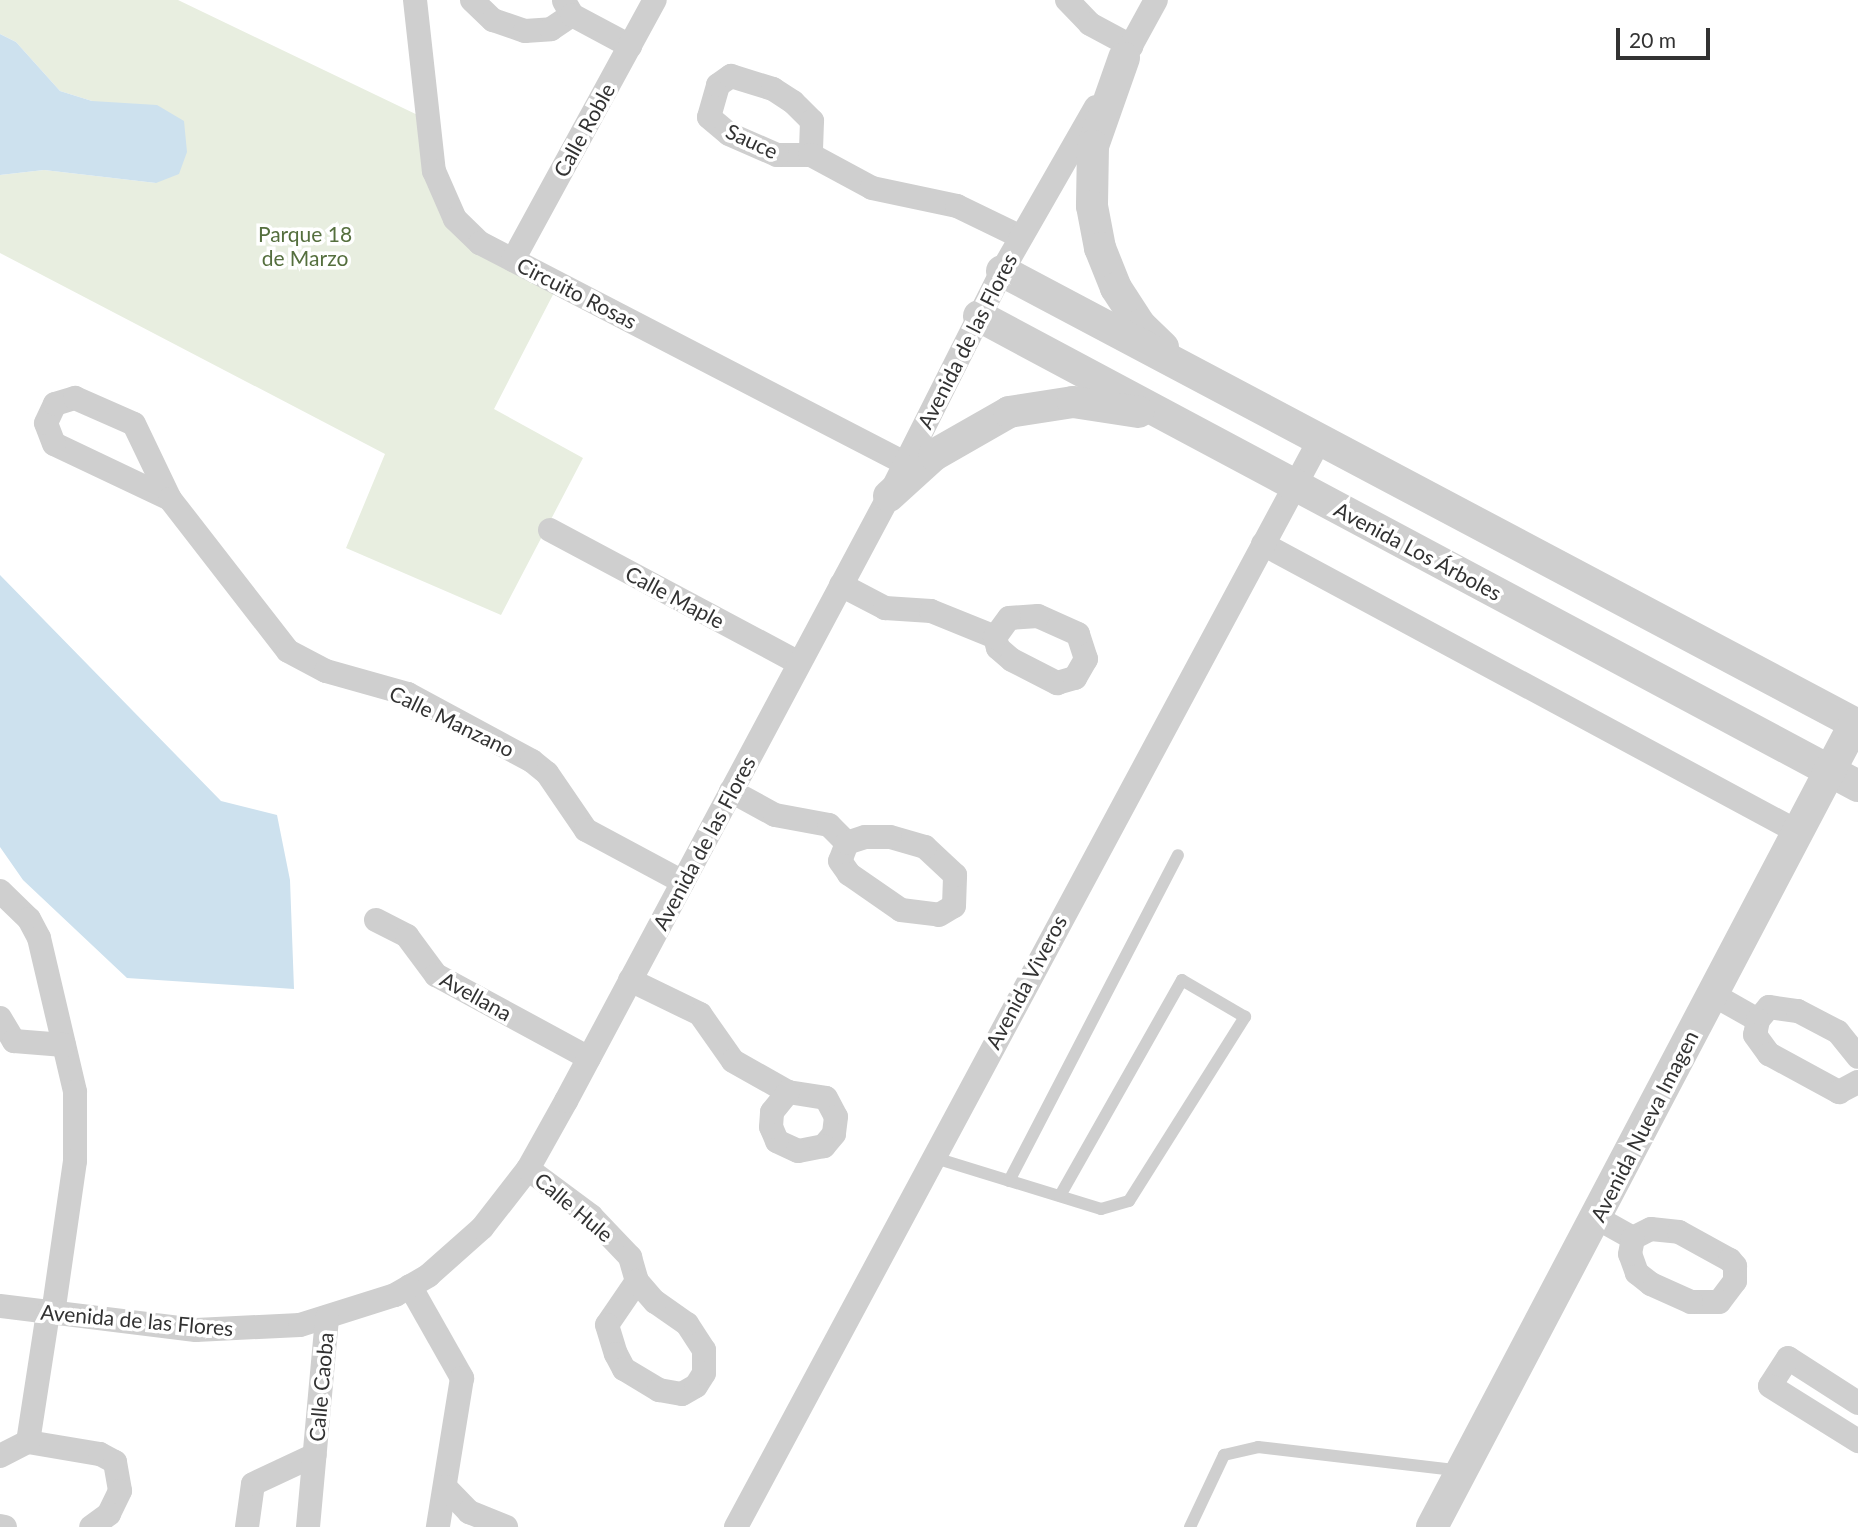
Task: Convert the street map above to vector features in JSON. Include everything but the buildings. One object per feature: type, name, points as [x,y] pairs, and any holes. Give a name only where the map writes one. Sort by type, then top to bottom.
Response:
[{"type":"street","name":"Circuito Rosas","points":[[415,0],[429,142],[442,198],[454,219],[480,243],[905,463]]},
{"type":"street","points":[[472,0],[494,20],[525,31],[551,29],[567,7],[630,46]]},
{"type":"street","name":"Calle Roble","points":[[513,260],[655,0]]},
{"type":"street","points":[[1067,0],[1090,24],[1128,52],[1093,146],[1090,187],[1095,226],[1108,269],[1127,307],[1187,369]]},
{"type":"street","name":"Avenida de las Flores","points":[[0,1306],[223,1331],[272,1329],[327,1318],[410,1286],[482,1228],[528,1169],[589,1058],[889,496],[1002,271],[1156,0]]},
{"type":"street","points":[[811,155],[872,188],[957,206],[1021,237]]},
{"type":"street","points":[[1002,271],[1856,724]]},
{"type":"street","name":"Avenida Los Árboles","points":[[979,316],[1844,778]]},
{"type":"street","name":"Calle Manzano","points":[[170,499],[54,444],[46,423],[55,404],[75,398],[134,424],[170,499],[288,651],[326,671],[408,694],[532,761],[547,772],[586,830],[683,882]]},
{"type":"street","points":[[889,496],[970,431],[1030,406],[1073,402],[1120,407],[1213,441]]},
{"type":"street","name":"Avenida Viveros","points":[[736,1527],[932,1157],[1320,439]]},
{"type":"street","points":[[1439,561],[1463,515]]},
{"type":"street","name":"Calle Maple","points":[[550,530],[800,663]]},
{"type":"street","points":[[1263,544],[1798,832]]},
{"type":"street","points":[[841,585],[885,608],[931,611],[995,636]]},
{"type":"street","name":"Avenida Nueva Imagen","points":[[1432,1527],[1798,832],[1844,778],[1856,724]]},
{"type":"street","points":[[731,791],[775,815],[824,822],[847,843]]},
{"type":"street","points":[[881,836],[925,847],[956,876],[954,906],[939,915],[919,914],[885,901],[843,866],[840,861],[847,843],[881,836]]},
{"type":"street","points":[[0,891],[29,919],[39,938],[75,1092],[75,1151],[28,1442]]},
{"type":"street","name":"Avellana","points":[[376,920],[407,936],[436,975],[589,1058]]},
{"type":"street","points":[[630,980],[700,1014],[728,1056],[788,1092]]},
{"type":"street","points":[[1712,994],[1758,1020]]},
{"type":"street","points":[[1858,1057],[1838,1032],[1788,1006],[1769,1007],[1758,1020],[1755,1035],[1769,1054],[1839,1092],[1858,1082]]},
{"type":"street","points":[[0,1018],[7,1049],[64,1045]]},
{"type":"street","name":"Calle Hule","points":[[528,1169],[598,1222],[630,1257],[637,1281],[656,1302],[687,1324],[704,1350],[704,1373],[696,1386],[682,1394],[659,1390],[624,1369],[616,1354],[607,1331],[609,1319],[637,1281]]},
{"type":"street","points":[[1597,1218],[1633,1238]]},
{"type":"street","points":[[410,1286],[461,1373],[438,1527]]},
{"type":"street","name":"Calle Caoba","points":[[308,1527],[327,1318]]},
{"type":"street","points":[[1858,1403],[1788,1358],[1770,1386],[1858,1441]]},
{"type":"street","points":[[0,1456],[28,1442],[100,1454],[115,1462],[120,1491],[109,1514],[91,1527]]},
{"type":"street","name":"Calle Caoba","points":[[247,1527],[253,1485],[315,1455]]},
{"type":"street","points":[[445,1487],[469,1512],[506,1527]]},
{"type":"lane","points":[[1009,1181],[1178,855]]},
{"type":"lane","points":[[932,1157],[1101,1209],[1129,1201],[1245,1017],[1182,981],[1060,1196]]},
{"type":"lane","points":[[1190,1527],[1224,1455],[1258,1447],[1462,1471]]},
{"type":"green space","name":"Parque 18 de Marzo","points":[[0,0],[178,0],[426,119],[455,219],[559,283],[494,409],[583,458],[501,615],[346,548],[385,454],[0,253],[0,175],[44,170],[156,183],[92,101],[60,91],[16,42],[0,34]]},
{"type":"water","points":[[0,34],[16,42],[60,91],[92,101],[157,105],[184,121],[187,152],[179,174],[156,183],[44,170],[0,175]]},
{"type":"water","points":[[0,575],[221,801],[277,815],[290,880],[294,989],[127,978],[23,880],[0,847]]}]
